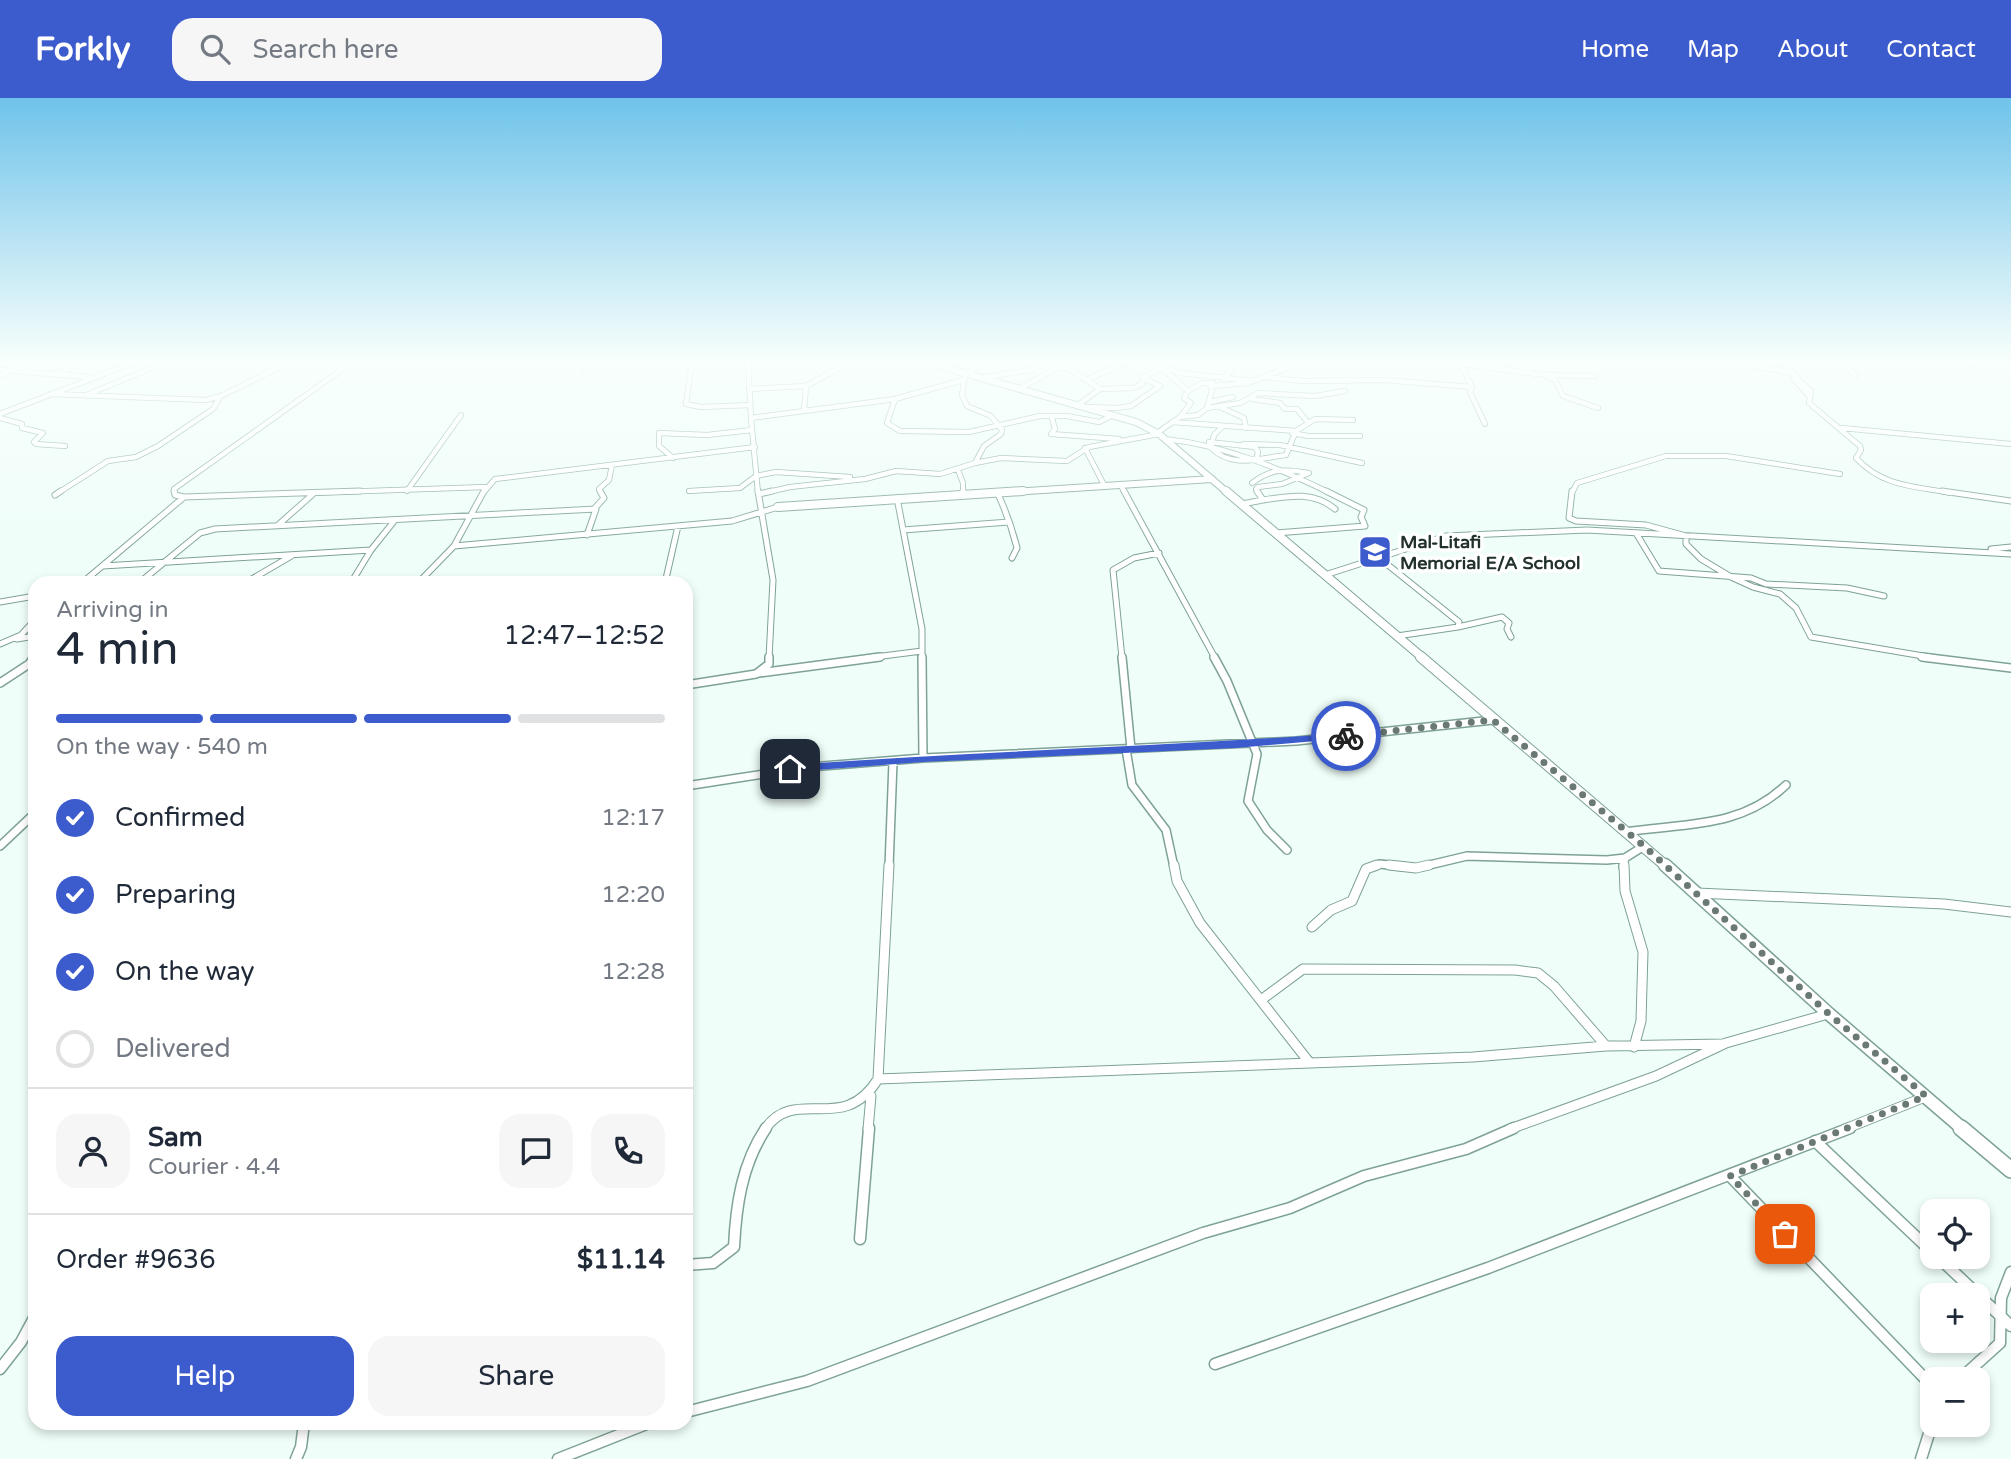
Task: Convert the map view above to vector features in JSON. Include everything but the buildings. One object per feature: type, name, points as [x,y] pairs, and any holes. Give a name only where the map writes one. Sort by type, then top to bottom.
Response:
[{"type":"main road","points":[[1135,425],[1160,435],[1644,846],[1829,1014],[2011,1170]]},
{"type":"main road","points":[[778,507],[1212,479]]},
{"type":"street","points":[[19,425],[22,428],[43,433],[34,442],[36,444],[65,446]]},
{"type":"street","points":[[55,495],[108,461],[136,457],[159,446],[190,425]]},
{"type":"street","points":[[265,425],[172,491],[175,495],[184,497],[486,487],[502,477],[755,447]]},
{"type":"street","points":[[407,491],[454,425]]},
{"type":"street","points":[[752,425],[760,512],[774,594],[769,663],[756,674]]},
{"type":"street","points":[[889,425],[898,430],[966,432],[1003,425]]},
{"type":"street","points":[[1054,425],[1055,429],[1051,434],[1128,440]]},
{"type":"street","points":[[1160,435],[1170,425]]},
{"type":"street","points":[[1204,425],[1289,431],[1315,437],[1338,433],[1360,436]]},
{"type":"street","points":[[1258,425],[1274,430]]},
{"type":"street","points":[[1254,459],[1286,455],[1303,425]]},
{"type":"street","points":[[1835,425],[1860,446],[1861,450],[1856,458],[1869,472],[1883,481],[1983,499],[2011,501]]},
{"type":"street","points":[[975,463],[984,446],[1001,434],[998,426]]},
{"type":"street","points":[[1211,445],[1223,426]]},
{"type":"street","points":[[1838,427],[1861,432],[1877,430],[1963,436],[2011,444]]},
{"type":"street","points":[[673,458],[659,446],[659,433],[707,435],[752,430]]},
{"type":"street","points":[[689,491],[740,488],[759,492],[865,479],[896,471],[934,475],[958,470],[996,456],[1069,461],[1085,448],[1160,435],[1211,445],[1254,459],[1364,510],[1361,517],[1365,527],[1276,533]]},
{"type":"street","points":[[1244,444],[1255,447],[1254,459]]},
{"type":"street","points":[[1211,445],[1267,444],[1362,463]]},
{"type":"street","points":[[1085,448],[1104,485]]},
{"type":"street","points":[[1686,536],[1660,527],[1576,521],[1569,518],[1573,487],[1587,479],[1666,456],[1726,456],[1840,474]]},
{"type":"street","points":[[147,576],[207,531],[472,514],[570,513],[594,509],[604,498],[599,489],[609,480],[612,465]]},
{"type":"street","points":[[1252,483],[1276,469],[1294,468],[1309,473],[1299,479],[1258,487],[1256,489],[1263,500]]},
{"type":"street","points":[[958,470],[963,483],[963,495]]},
{"type":"street","points":[[740,488],[756,476],[781,471],[865,479]]},
{"type":"street","points":[[1121,484],[1227,681],[1254,743],[1257,754],[1248,801],[1267,830],[1287,850]]},
{"type":"street","points":[[1276,485],[1323,501],[1335,509]]},
{"type":"street","points":[[425,576],[454,546],[486,487]]},
{"type":"street","points":[[997,492],[1009,518],[1017,548],[1012,558]]},
{"type":"street","points":[[278,526],[313,494]]},
{"type":"street","points":[[1242,504],[1287,496],[1304,496]]},
{"type":"street","points":[[91,576],[184,497]]},
{"type":"street","points":[[897,498],[922,629],[923,758]]},
{"type":"street","points":[[454,546],[732,521],[778,507]]},
{"type":"street","points":[[587,535],[596,512],[594,509]]},
{"type":"street","points":[[355,576],[395,519]]},
{"type":"street","points":[[903,530],[1009,522]]},
{"type":"street","points":[[667,576],[678,526]]},
{"type":"street","points":[[1325,575],[1446,536],[1587,530],[2011,554]]},
{"type":"street","points":[[1636,533],[1659,571],[1751,578],[1766,584],[1847,588],[1884,596]]},
{"type":"street","points":[[1686,536],[1686,544],[1692,552],[1731,577],[1753,587],[1780,594],[1796,607],[1811,637],[1893,653],[2011,668]]},
{"type":"street","points":[[1968,552],[2011,547]]},
{"type":"street","points":[[103,566],[372,550]]},
{"type":"street","points":[[257,576],[297,553]]},
{"type":"street","points":[[1159,553],[1134,558],[1113,570],[1132,785],[1166,831],[1177,881],[1200,923],[1309,1062]]},
{"type":"street","points":[[1378,556],[1459,622],[1458,627]]},
{"type":"street","points":[[0,604],[28,597]]},
{"type":"street","points":[[1396,636],[1502,617],[1509,623],[1507,629],[1510,637]]},
{"type":"street","points":[[0,644],[28,630]]},
{"type":"street","points":[[13,639],[28,637]]},
{"type":"street","points":[[693,684],[922,651]]},
{"type":"street","points":[[0,682],[28,665]]},
{"type":"street","points":[[693,785],[770,771],[923,758],[1254,743],[1493,720]]},
{"type":"street","points":[[860,1239],[871,1096],[877,1079],[886,967],[892,762]]},
{"type":"street","points":[[1625,832],[1660,825],[1731,818],[1774,800],[1786,785]]},
{"type":"street","points":[[0,846],[28,820]]},
{"type":"street","points":[[1312,927],[1331,910],[1352,901],[1366,869],[1380,864],[1416,869],[1467,856],[1607,860],[1625,858],[1644,846]]},
{"type":"street","points":[[1625,858],[1621,871],[1642,947],[1641,1033],[1634,1047]]},
{"type":"street","points":[[1696,893],[1944,904],[2011,912]]},
{"type":"street","points":[[1261,1000],[1304,970],[1515,970],[1538,973],[1554,986],[1606,1046]]},
{"type":"street","points":[[693,1410],[807,1381],[1203,1233],[1290,1208],[1364,1176],[1466,1149],[1528,1122],[1656,1076],[1726,1044],[1829,1014]]},
{"type":"street","points":[[877,1079],[1473,1056],[1606,1046],[1726,1044]]},
{"type":"street","points":[[693,1265],[721,1261],[734,1247],[737,1200],[762,1131],[774,1119],[786,1113],[856,1106],[871,1096]]},
{"type":"street","points":[[1215,1364],[1488,1268],[1730,1176],[1926,1096]]},
{"type":"street","points":[[1815,1141],[1920,1241]]},
{"type":"street","points":[[1730,1176],[1920,1374]]},
{"type":"street","points":[[1951,1269],[2011,1326]]},
{"type":"street","points":[[1973,1367],[2000,1343],[2002,1286],[2011,1272]]},
{"type":"street","points":[[0,1369],[28,1329]]},
{"type":"street","points":[[296,1459],[303,1430]]},
{"type":"street","points":[[558,1459],[631,1430]]},
{"type":"street","points":[[1921,1459],[1928,1437]]},
{"type":"way so far","points":[[1346,736],[1493,720],[1644,846],[1829,1014],[1926,1096],[1730,1176],[1785,1234]]},
{"type":"place","name":"Mal-Litafi Memorial E/A School","points":[[1375,552]]},
{"type":"route","points":[[790,769],[923,758],[1236,745],[1346,736]]}]
